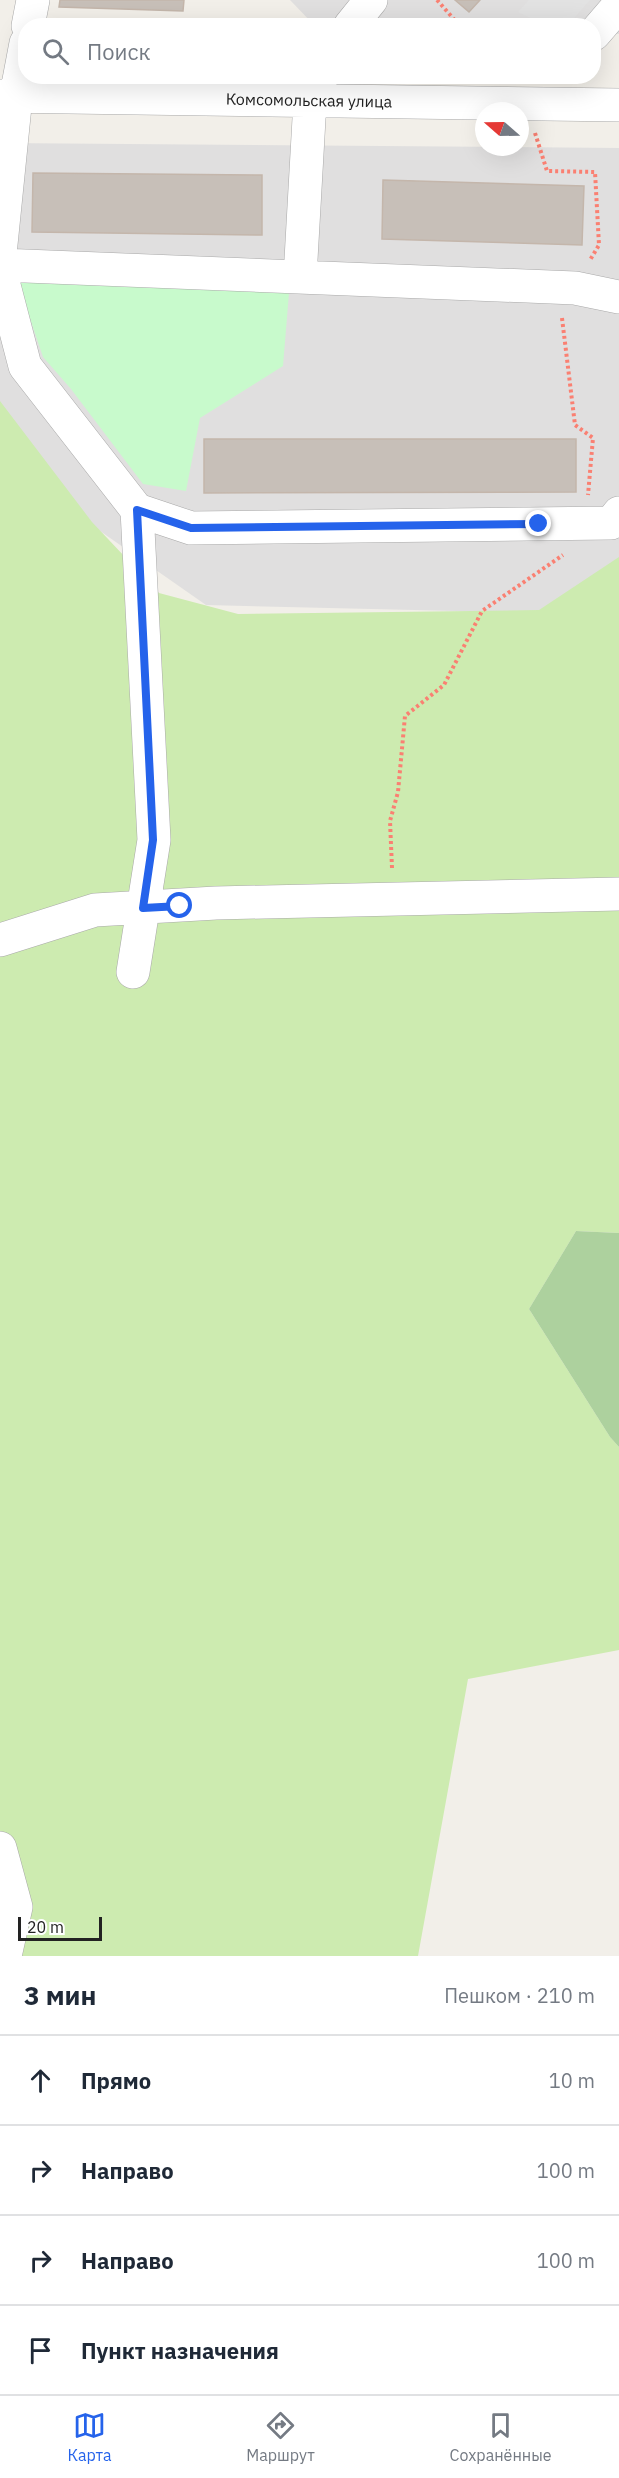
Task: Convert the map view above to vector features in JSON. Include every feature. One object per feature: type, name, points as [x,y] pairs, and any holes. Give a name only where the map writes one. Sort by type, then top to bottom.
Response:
[{"type":"street","points":[[30,18],[33,0]]},
{"type":"street","points":[[356,18],[371,0]]},
{"type":"street","points":[[601,26],[619,5]]},
{"type":"street","points":[[0,254],[8,96],[18,67]]},
{"type":"street","points":[[535,104],[554,84]]},
{"type":"street","points":[[300,277],[316,88]]},
{"type":"street","name":"Комсомольская улица","points":[[8,96],[316,88],[535,104],[619,105]]},
{"type":"street","points":[[619,297],[567,288],[0,267],[25,366],[137,510],[191,528],[585,523],[611,522],[619,513]]},
{"type":"street","points":[[133,972],[153,840],[137,510]]},
{"type":"street","points":[[0,940],[95,910],[393,899],[619,894]]},
{"type":"street","points":[[0,1848],[16,1907],[5,1956]]},
{"type":"path","points":[[437,0],[453,18]]},
{"type":"path","points":[[535,104],[547,171],[595,172],[598,245],[567,288],[575,425],[593,438],[585,523]]},
{"type":"path","points":[[393,899],[390,821],[398,792],[405,716],[444,686],[482,611],[565,554]]},
{"type":"shaded area","points":[[290,0],[619,0],[619,34],[601,34],[601,18],[307,18]]},
{"type":"shaded area","points":[[529,0],[590,0],[574,18],[530,18],[518,12]]},
{"type":"shaded area","points":[[42,84],[132,84],[132,87]]},
{"type":"shaded area","points":[[0,143],[475,147],[475,156],[529,156],[529,147],[619,148],[619,579],[586,614],[206,605],[90,524],[0,411]]},
{"type":"green space","points":[[17,280],[289,293],[283,366],[200,418],[186,491],[143,484],[71,389],[43,357]]},
{"type":"green space","points":[[0,401],[92,522],[159,593],[238,614],[539,610],[619,557],[619,1233],[576,1231],[529,1309],[610,1437],[619,1447],[619,1650],[468,1679],[418,1956],[0,1956]]},
{"type":"green space","points":[[576,1231],[619,1233],[619,1447],[610,1437],[529,1309]]},
{"type":"building","points":[[60,0],[184,0],[183,11],[59,7]]},
{"type":"building","points":[[455,0],[480,0],[469,12]]},
{"type":"building","points":[[33,173],[262,175],[262,235],[32,232]]},
{"type":"building","points":[[383,180],[584,186],[582,245],[382,239]]},
{"type":"building","points":[[204,439],[576,439],[576,492],[204,493]]},
{"type":"route","points":[[180,906],[143,908],[153,840],[137,510],[191,528],[539,524]]}]
